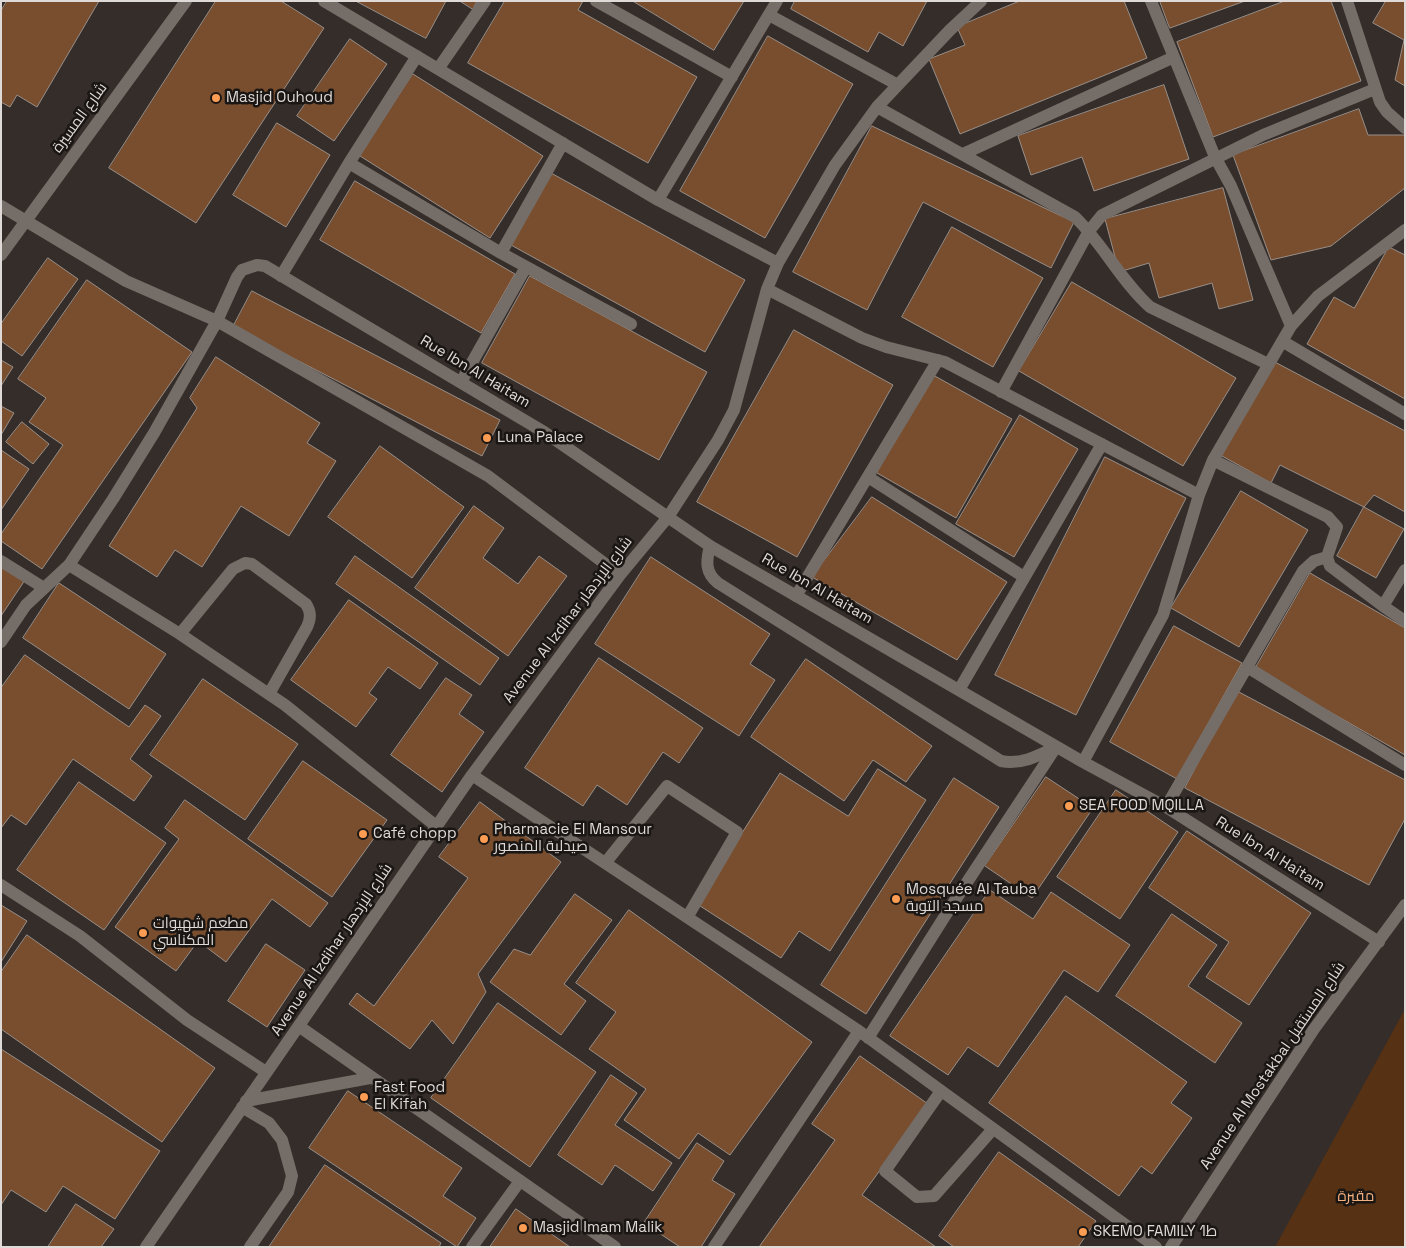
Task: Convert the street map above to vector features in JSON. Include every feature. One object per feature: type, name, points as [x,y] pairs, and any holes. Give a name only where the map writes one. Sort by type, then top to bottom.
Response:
[{"type":"street","name":"شارع المسيرة","points":[[1,255],[186,1]]},
{"type":"street","points":[[324,1],[658,200],[778,263]]},
{"type":"street","points":[[438,69],[485,1]]},
{"type":"street","points":[[596,1],[732,77]]},
{"type":"street","points":[[658,200],[777,1]]},
{"type":"street","name":"Avenue Al Izdihar شارع الإزدهار","points":[[146,1247],[266,1072],[300,1027],[472,775],[620,575],[668,518],[718,440],[734,410],[767,289],[778,263],[835,165],[877,107],[981,1]]},
{"type":"street","points":[[1151,1],[1215,157],[1231,186],[1291,326]]},
{"type":"street","points":[[1347,1],[1375,89],[1387,112],[1405,128]]},
{"type":"street","points":[[769,15],[898,84]]},
{"type":"street","points":[[281,276],[416,56]]},
{"type":"street","points":[[963,154],[1174,57]]},
{"type":"street","points":[[1002,392],[1089,231],[1102,215],[1215,157],[1375,89]]},
{"type":"street","points":[[877,107],[1075,217],[1089,231],[1134,293],[1150,308],[1268,364]]},
{"type":"street","points":[[501,253],[563,143]]},
{"type":"street","points":[[350,163],[501,253],[631,324]]},
{"type":"street","points":[[1,206],[126,281],[217,321],[488,476],[620,575]]},
{"type":"street","points":[[1083,762],[1163,615],[1199,496],[1213,460],[1291,326],[1318,296],[1403,234]]},
{"type":"street","name":"Rue Ibn Al Haitam","points":[[217,321],[242,270],[265,266],[461,382],[581,456],[710,546],[1083,762],[1166,807],[1379,942]]},
{"type":"street","points":[[461,382],[526,267]]},
{"type":"street","points":[[767,289],[862,338],[886,347],[938,360],[1199,496]]},
{"type":"street","points":[[1,642],[26,606],[69,565],[133,468],[217,321]]},
{"type":"street","points":[[1282,341],[1405,414]]},
{"type":"street","points":[[796,596],[938,360]]},
{"type":"street","points":[[959,690],[1102,444]]},
{"type":"street","points":[[1213,460],[1328,517],[1337,527],[1327,557],[1330,566],[1405,621]]},
{"type":"street","points":[[868,477],[1024,577]]},
{"type":"street","points":[[710,546],[706,566],[711,578],[1001,761],[1018,762],[1033,758],[1056,746]]},
{"type":"street","points":[[1166,807],[1303,570],[1314,561],[1327,557]]},
{"type":"street","points":[[1,561],[44,588]]},
{"type":"street","points":[[180,634],[233,569],[245,563],[252,564],[306,604],[310,610],[310,619],[307,627],[269,694]]},
{"type":"street","points":[[69,565],[180,634],[269,694],[324,734],[436,826]]},
{"type":"street","points":[[1384,606],[1405,570]]},
{"type":"street","points":[[1247,667],[1405,765]]},
{"type":"street","points":[[714,1247],[864,1035],[1056,746]]},
{"type":"street","points":[[472,775],[688,916],[864,1035],[1156,1247]]},
{"type":"street","points":[[606,862],[667,786],[737,832],[688,916]]},
{"type":"street","points":[[1,885],[80,936],[186,1020],[266,1072]]},
{"type":"street","name":"Avenue Al Mostakbal شارع المستقبل","points":[[1171,1247],[1314,1029],[1403,913]]},
{"type":"street","points":[[300,1027],[370,1078],[615,1247]]},
{"type":"street","points":[[244,1104],[370,1078]]},
{"type":"street","points":[[941,1091],[885,1171],[917,1197],[934,1196],[993,1128]]},
{"type":"street","points":[[244,1104],[269,1123],[282,1140],[292,1176],[288,1192],[278,1210],[250,1247]]},
{"type":"street","points":[[472,1247],[520,1181]]},
{"type":"green space","name":"مقبرة","points":[[1405,1009],[1405,1247],[1275,1247]]},
{"type":"building","points":[[7,1],[99,1],[37,107],[17,95],[10,107],[1,102],[1,11]]},
{"type":"building","name":"Masjid Ouhoud","points":[[216,1],[281,1],[324,28],[196,223],[109,168]]},
{"type":"building","points":[[356,1],[446,1],[426,38]]},
{"type":"building","points":[[460,1],[477,1],[473,9]]},
{"type":"building","points":[[505,1],[583,1],[578,10],[697,77],[648,163],[468,63]]},
{"type":"building","points":[[633,1],[744,1],[714,50]]},
{"type":"building","points":[[795,1],[927,1],[903,46],[879,32],[868,52],[791,9]]},
{"type":"building","points":[[1020,1],[1124,1],[1147,58],[960,134],[929,59],[965,45],[957,27]]},
{"type":"building","points":[[1160,1],[1245,1],[1170,28]]},
{"type":"building","points":[[1285,1],[1331,1],[1361,81],[1213,137],[1177,42]]},
{"type":"building","points":[[1386,1],[1405,1],[1405,86],[1395,80],[1404,40],[1373,23]]},
{"type":"building","points":[[768,36],[853,84],[765,238],[680,191]]},
{"type":"building","points":[[350,39],[387,64],[334,141],[297,116]]},
{"type":"building","points":[[413,74],[543,156],[490,238],[360,156]]},
{"type":"building","points":[[1164,85],[1189,159],[1094,191],[1082,157],[1031,175],[1018,136]]},
{"type":"building","points":[[1359,109],[1368,135],[1405,135],[1405,188],[1331,246],[1271,260],[1233,155]]},
{"type":"building","points":[[277,123],[330,155],[286,227],[233,195]]},
{"type":"building","points":[[872,126],[1074,222],[1051,268],[923,202],[867,310],[793,272]]},
{"type":"building","points":[[551,173],[745,280],[705,352],[511,245]]},
{"type":"building","points":[[355,181],[515,274],[481,333],[320,240]]},
{"type":"building","points":[[1223,188],[1253,300],[1219,309],[1212,283],[1159,298],[1149,263],[1119,272],[1105,219]]},
{"type":"building","points":[[952,227],[1043,278],[993,367],[902,317]]},
{"type":"building","points":[[1389,247],[1405,255],[1405,399],[1307,344],[1334,297],[1354,308]]},
{"type":"building","points":[[48,258],[78,279],[22,356],[1,341],[1,324]]},
{"type":"building","points":[[530,276],[707,372],[659,460],[482,363]]},
{"type":"building","points":[[87,280],[192,352],[42,569],[1,541],[1,534],[63,445],[29,422],[46,398],[18,379]]},
{"type":"building","points":[[1072,282],[1236,378],[1183,466],[1019,371]]},
{"type":"building","points":[[252,291],[500,420],[482,456],[233,327]]},
{"type":"building","points":[[794,330],[893,385],[797,557],[697,502]]},
{"type":"building","points":[[216,357],[320,423],[307,443],[336,461],[289,536],[241,506],[202,567],[175,550],[157,577],[109,546],[197,408],[190,398]]},
{"type":"building","points":[[1,360],[13,367],[1,386]]},
{"type":"building","points":[[1273,361],[1405,431],[1405,512],[1374,495],[1364,507],[1280,465],[1271,483],[1222,456]]},
{"type":"building","points":[[933,375],[1012,419],[956,518],[877,473]]},
{"type":"building","points":[[1,406],[14,413],[1,435]]},
{"type":"building","points":[[1020,415],[1078,449],[1014,557],[956,524]]},
{"type":"building","points":[[22,422],[49,444],[33,464],[6,442]]},
{"type":"building","points":[[380,446],[464,507],[412,578],[328,517]]},
{"type":"building","points":[[1,450],[29,469],[1,510]]},
{"type":"building","points":[[1105,457],[1186,498],[1076,715],[995,675]]},
{"type":"building","points":[[1241,491],[1308,530],[1239,647],[1171,608]]},
{"type":"building","points":[[872,497],[1007,582],[957,660],[812,577]]},
{"type":"building","points":[[474,506],[504,528],[483,558],[518,584],[539,556],[567,576],[508,656],[415,588]]},
{"type":"building","points":[[1364,507],[1404,529],[1376,578],[1337,556]]},
{"type":"building","points":[[355,556],[499,658],[480,685],[336,584]]},
{"type":"building","points":[[651,557],[770,634],[750,664],[775,680],[739,736],[595,644]]},
{"type":"building","points":[[1,564],[25,580],[1,616]]},
{"type":"building","points":[[1310,573],[1405,628],[1405,755],[1255,669]]},
{"type":"building","points":[[59,583],[166,654],[129,709],[23,638]]},
{"type":"building","points":[[349,600],[438,663],[420,689],[388,667],[369,693],[377,699],[356,727],[291,680]]},
{"type":"building","points":[[1174,626],[1242,663],[1177,779],[1110,742]]},
{"type":"building","points":[[25,655],[129,727],[145,705],[161,716],[130,759],[152,776],[134,801],[73,759],[26,825],[11,815],[1,828],[1,688]]},
{"type":"building","points":[[599,658],[703,728],[679,763],[663,752],[627,805],[597,785],[583,806],[525,768]]},
{"type":"building","points":[[806,659],[932,746],[906,782],[873,760],[844,801],[751,737]]},
{"type":"building","points":[[446,678],[472,695],[459,714],[484,732],[442,792],[391,755]]},
{"type":"building","points":[[203,679],[298,744],[245,820],[150,755]]},
{"type":"building","points":[[1237,691],[1405,780],[1405,819],[1369,885],[1185,788]]},
{"type":"building","points":[[303,761],[387,820],[332,897],[248,839]]},
{"type":"building","points":[[878,769],[926,800],[830,951],[799,931],[781,958],[697,904],[780,773],[848,816]]},
{"type":"building","points":[[1046,777],[1093,808],[1032,898],[985,866]]},
{"type":"building","points":[[954,778],[999,807],[866,1014],[821,985]]},
{"type":"building","points":[[79,782],[166,843],[104,930],[17,870]]},
{"type":"building","points":[[1116,790],[1178,832],[1120,919],[1057,877]]},
{"type":"building","points":[[185,800],[328,903],[310,927],[272,899],[226,962],[198,941],[176,971],[115,927],[179,839],[165,828]]},
{"type":"building","points":[[480,802],[561,862],[478,974],[486,992],[453,1044],[432,1020],[410,1049],[349,1004],[357,993],[374,1006],[468,878],[439,857]]},
{"type":"building","points":[[1187,831],[1311,913],[1249,1005],[1206,977],[1229,942],[1149,888]]},
{"type":"building","points":[[990,890],[1033,919],[1051,892],[1130,945],[1098,992],[1064,970],[998,1067],[968,1047],[948,1075],[890,1036]]},
{"type":"building","points":[[575,894],[612,920],[564,984],[586,1001],[561,1035],[490,982],[514,949],[530,955]]},
{"type":"building","points":[[1,905],[27,921],[1,962]]},
{"type":"building","points":[[629,910],[812,1042],[730,1155],[698,1133],[679,1159],[624,1120],[646,1089],[589,1049],[616,1012],[576,983]]},
{"type":"building","points":[[1172,914],[1217,945],[1188,986],[1242,1023],[1215,1063],[1116,996]]},
{"type":"building","points":[[27,935],[215,1068],[162,1142],[1,1029],[1,972]]},
{"type":"building","points":[[266,944],[305,970],[267,1027],[228,1001]]},
{"type":"building","points":[[1066,996],[1187,1082],[1171,1103],[1192,1118],[1152,1174],[1141,1166],[1119,1196],[989,1103]]},
{"type":"building","points":[[498,1003],[596,1072],[530,1167],[431,1098]]},
{"type":"building","points":[[1,1049],[160,1151],[115,1219],[63,1186],[46,1212],[11,1190],[1,1205]]},
{"type":"building","points":[[860,1056],[928,1104],[862,1195],[936,1247],[759,1247],[835,1140],[812,1124]]},
{"type":"building","points":[[611,1075],[637,1093],[615,1125],[672,1163],[653,1191],[615,1165],[602,1185],[558,1155]]},
{"type":"building","points":[[348,1091],[462,1168],[443,1196],[476,1218],[457,1247],[309,1148]]},
{"type":"building","points":[[697,1143],[724,1161],[712,1180],[735,1194],[701,1247],[680,1247],[644,1223]]},
{"type":"building","points":[[999,1152],[1096,1221],[1078,1247],[954,1247],[939,1236]]},
{"type":"building","points":[[325,1165],[441,1243],[439,1247],[269,1247]]},
{"type":"building","points":[[76,1204],[114,1229],[101,1247],[48,1247]]},
{"type":"building","name":"Masjid Imam Malik","points":[[516,1209],[570,1247],[490,1247]]},
{"type":"place","name":"Masjid Ouhoud","points":[[216,98]]},
{"type":"place","name":"Luna Palace","points":[[487,438]]},
{"type":"place","name":"SEA FOOD MQILLA","points":[[1069,806]]},
{"type":"place","name":"Café chopp","points":[[363,834]]},
{"type":"place","name":"Pharmacie El Mansour صيدلية المنصور","points":[[484,839]]},
{"type":"place","name":"Mosquée Al Tauba مسجد التوبة","points":[[896,899]]},
{"type":"place","name":"مطعم شهيوات المكناسي","points":[[143,933]]},
{"type":"place","name":"Fast Food El Kifah","points":[[364,1097]]},
{"type":"place","name":"Masjid Imam Malik","points":[[523,1228]]},
{"type":"place","name":"SKEMO FAMILY ط1","points":[[1083,1232]]}]
